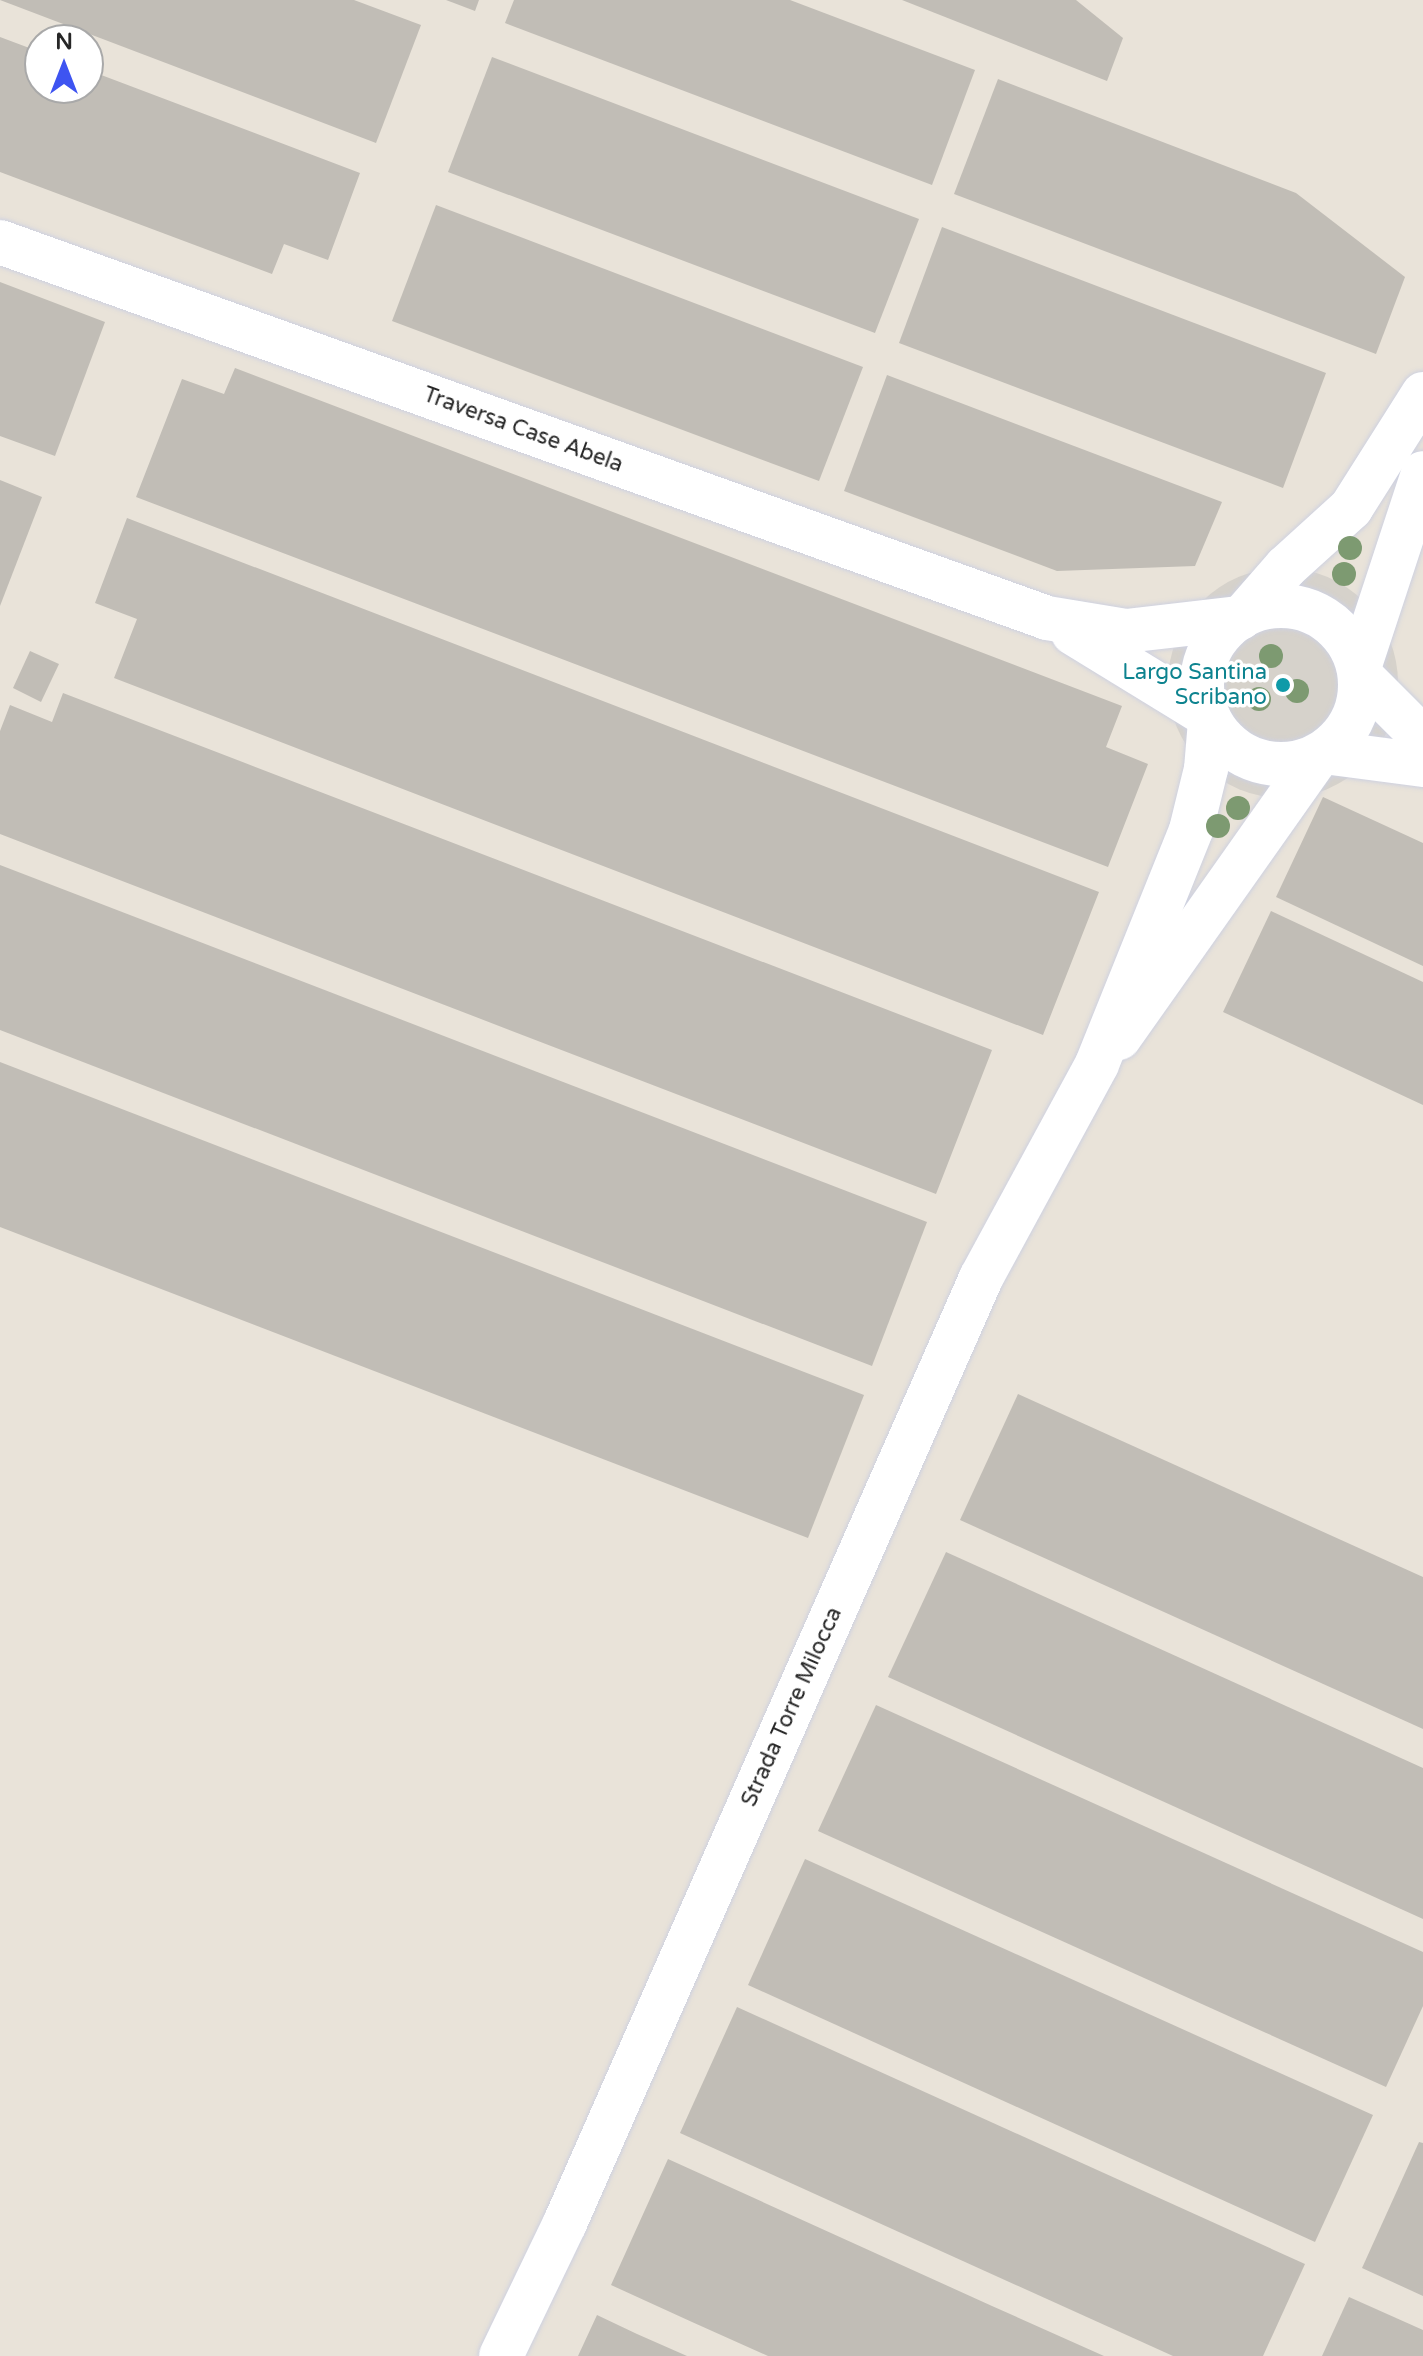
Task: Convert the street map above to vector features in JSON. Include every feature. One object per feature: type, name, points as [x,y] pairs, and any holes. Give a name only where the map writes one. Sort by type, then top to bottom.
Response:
[{"type":"street","name":"Traversa Case Abela","points":[[0,242],[1047,618]]},
{"type":"street","points":[[1097,1064],[1191,830],[1206,769],[1208,718],[1202,694],[1210,650],[1286,567],[1351,508],[1423,394]]},
{"type":"street","points":[[1097,1064],[1155,993],[1322,753],[1353,719],[1359,672],[1423,473]]},
{"type":"street","points":[[1047,618],[1126,631],[1242,616],[1280,606],[1315,614],[1343,636],[1359,672],[1423,738]]},
{"type":"street","points":[[1047,618],[1208,718],[1222,739],[1257,761],[1299,762],[1322,753],[1423,765]]},
{"type":"street","name":"Strada Torre Milocca","points":[[501,2356],[565,2223],[981,1278],[1097,1064]]},
{"type":"shaded area","name":"Largo Santina Scribano","points":[[1283,568],[1305,570],[1327,577],[1347,587],[1364,602],[1379,619],[1389,639],[1396,661],[1396,705],[1389,727],[1379,747],[1364,764],[1347,779],[1327,789],[1305,796],[1283,798],[1261,796],[1239,789],[1219,779],[1202,764],[1187,747],[1177,727],[1170,705],[1168,683],[1170,661],[1177,639],[1187,619],[1202,602],[1219,587],[1239,577],[1261,570]]},
{"type":"building","points":[[0,0],[354,0],[421,25],[376,143],[104,40],[104,24],[63,24]]},
{"type":"building","points":[[446,0],[479,0],[475,11]]},
{"type":"building","points":[[514,0],[790,0],[975,70],[932,185],[505,23]]},
{"type":"building","points":[[902,0],[1076,0],[1123,38],[1107,81]]},
{"type":"building","points":[[0,37],[24,46],[24,104],[104,104],[104,76],[360,173],[328,260],[284,244],[272,274],[0,172]]},
{"type":"building","points":[[492,57],[919,219],[875,333],[448,172]]},
{"type":"building","points":[[998,79],[1296,193],[1405,277],[1376,354],[954,194]]},
{"type":"building","points":[[436,205],[863,367],[819,481],[392,321]]},
{"type":"building","points":[[942,227],[1326,373],[1283,488],[899,343]]},
{"type":"building","points":[[0,282],[105,322],[55,456],[0,436]]},
{"type":"building","points":[[235,368],[1122,706],[1106,747],[1148,764],[1108,867],[136,497],[182,379],[224,394]]},
{"type":"building","points":[[887,375],[1222,502],[1195,566],[1057,571],[844,491]]},
{"type":"building","points":[[0,480],[42,497],[0,606]]},
{"type":"building","points":[[127,518],[1099,892],[1043,1035],[114,678],[137,619],[95,603]]},
{"type":"building","points":[[30,651],[59,664],[41,702],[13,688]]},
{"type":"building","points":[[63,693],[992,1050],[936,1194],[0,834],[0,731],[10,705],[52,722]]},
{"type":"building","points":[[1323,797],[1423,843],[1423,966],[1276,897]]},
{"type":"building","points":[[0,865],[927,1222],[872,1366],[0,1030]]},
{"type":"building","points":[[1271,911],[1423,982],[1423,1105],[1223,1012]]},
{"type":"building","points":[[0,1062],[864,1395],[808,1538],[0,1227]]},
{"type":"building","points":[[1018,1394],[1423,1577],[1423,1729],[960,1520]]},
{"type":"building","points":[[946,1552],[1423,1768],[1423,1919],[888,1677]]},
{"type":"building","points":[[876,1705],[1423,1952],[1423,2006],[1386,2087],[818,1831]]},
{"type":"building","points":[[805,1859],[1373,2115],[1315,2242],[748,1985]]},
{"type":"building","points":[[737,2007],[1305,2264],[1263,2356],[1173,2356],[680,2133]]},
{"type":"building","points":[[1419,2142],[1423,2143],[1423,2296],[1362,2268]]},
{"type":"building","points":[[668,2159],[1104,2356],[768,2356],[692,2322],[611,2285]]},
{"type":"building","points":[[1349,2297],[1423,2330],[1423,2356],[1322,2356]]},
{"type":"building","points":[[597,2315],[637,2334],[687,2356],[578,2356]]},
{"type":"place","name":"Largo Santina Scribano","points":[[1283,685]]}]
